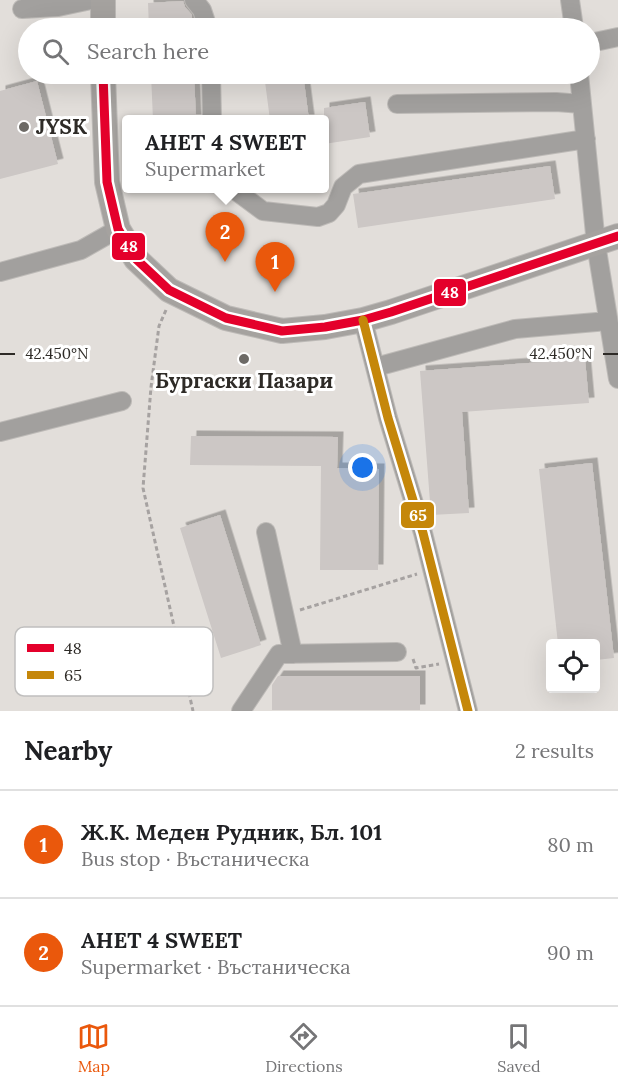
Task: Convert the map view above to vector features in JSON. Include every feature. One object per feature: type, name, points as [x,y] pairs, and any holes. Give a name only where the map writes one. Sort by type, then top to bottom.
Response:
[{"type":"main road","points":[[103,0],[103,18]]},
{"type":"main road","points":[[103,84],[107,182],[118,229],[136,260],[169,290],[226,318],[282,331],[325,327],[363,320],[403,309],[607,240]]},
{"type":"street","points":[[22,9],[58,7],[91,0]]},
{"type":"street","points":[[194,0],[205,18]]},
{"type":"street","points":[[570,0],[573,18]]},
{"type":"street","points":[[600,41],[618,38]]},
{"type":"street","points":[[211,84],[212,115]]},
{"type":"street","points":[[580,84],[586,140],[607,240],[618,379]]},
{"type":"street","points":[[397,104],[556,102],[582,104]]},
{"type":"street","points":[[238,193],[263,211],[318,217],[329,213],[336,205],[343,187],[359,174],[586,140]]},
{"type":"street","points":[[0,272],[81,250],[118,229]]},
{"type":"street","points":[[376,367],[515,328],[611,311]]},
{"type":"street","points":[[363,320],[388,418],[423,533],[468,711]]},
{"type":"street","points":[[0,432],[122,401]]},
{"type":"street","points":[[266,532],[293,654]]},
{"type":"street","points":[[242,711],[279,654],[397,652]]},
{"type":"path","points":[[174,292],[159,326],[151,387],[143,488],[174,627]]},
{"type":"path","points":[[284,615],[432,569]]},
{"type":"path","points":[[397,652],[410,651],[416,668],[456,662]]},
{"type":"path","points":[[190,696],[193,711]]},
{"type":"building","points":[[183,1],[192,18],[149,18],[148,3]]},
{"type":"building","name":"JYSK","points":[[26,84],[38,84],[58,164],[0,179],[0,91]]},
{"type":"building","points":[[151,84],[194,84],[196,115],[153,115]]},
{"type":"building","points":[[265,84],[304,84],[308,115],[269,115]]},
{"type":"building","points":[[365,102],[370,137],[329,143],[329,115],[324,115],[324,108]]},
{"type":"building","points":[[550,166],[555,199],[358,228],[353,194]]},
{"type":"building","points":[[585,359],[589,403],[462,412],[469,513],[431,515],[420,371]]},
{"type":"building","points":[[191,436],[338,437],[337,468],[379,469],[378,570],[320,570],[321,466],[190,465]]},
{"type":"building","points":[[592,463],[614,658],[600,660],[600,639],[557,639],[539,469]]},
{"type":"building","points":[[220,515],[261,645],[221,658],[180,528]]},
{"type":"building","points":[[278,676],[420,676],[420,710],[272,710],[272,685]]},
{"type":"transit line","name":"48","points":[[103,84],[107,182],[118,229],[136,259],[169,290],[226,318],[282,331],[325,327],[363,320],[618,236]]},
{"type":"transit line","name":"65","points":[[363,320],[388,418],[423,533],[468,711]]},
{"type":"place","name":"JYSK","points":[[24,127]]},
{"type":"place","name":"АНЕТ 4 SWEET","points":[[225,262]]},
{"type":"place","name":"Ж.К. Меден Рудник, Бл. 101","points":[[275,292]]},
{"type":"place","name":"Бургаски Пазари","points":[[244,359]]}]
